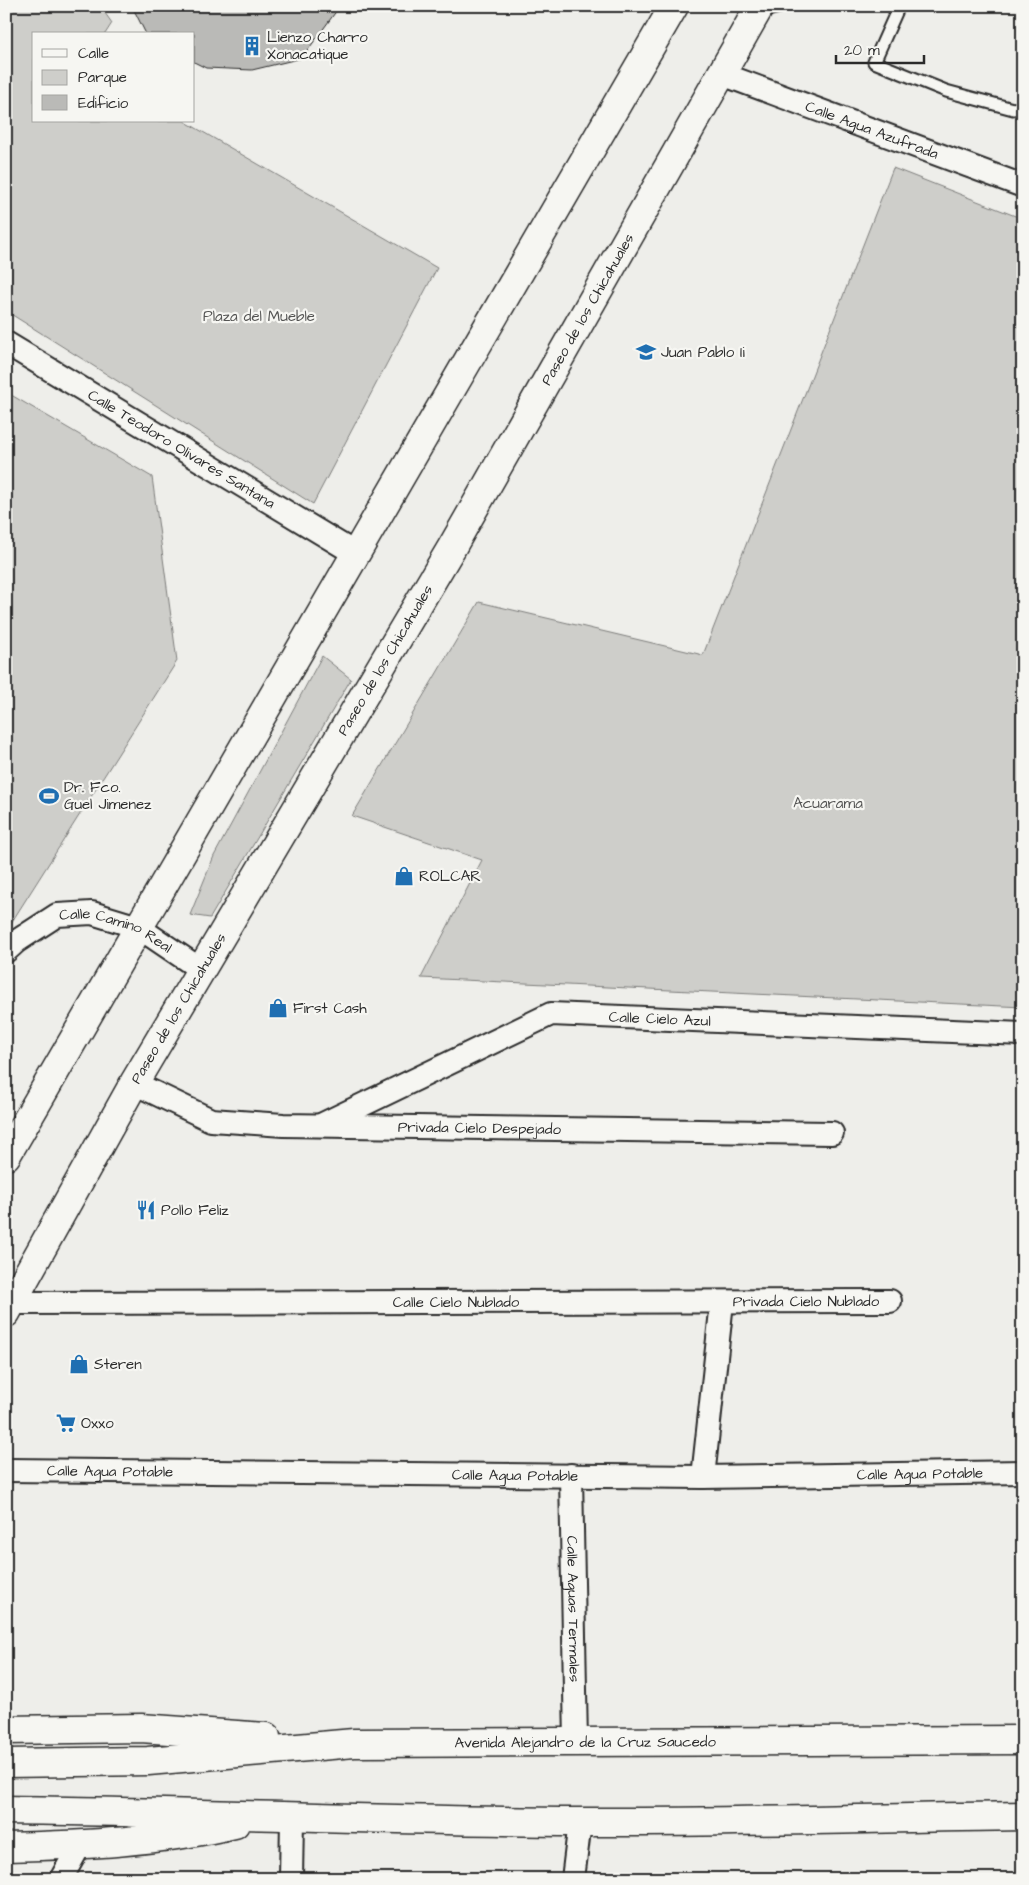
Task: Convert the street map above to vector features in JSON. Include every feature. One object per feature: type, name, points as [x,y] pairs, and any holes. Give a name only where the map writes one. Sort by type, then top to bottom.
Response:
[{"type":"main road","points":[[6,1156],[674,6]]},
{"type":"main road","name":"Paseo de los Chicahuales","points":[[9,1308],[134,1083],[452,547],[759,9]]},
{"type":"main road","points":[[6,1730],[141,1728],[354,1743]]},
{"type":"main road","name":"Avenida Alejandro de la Cruz Saucedo","points":[[6,1763],[148,1761],[354,1743],[1023,1740]]},
{"type":"main road","points":[[6,1810],[154,1811],[279,1817],[580,1822],[1023,1816]]},
{"type":"main road","points":[[6,1846],[80,1845],[192,1834],[279,1817]]},
{"type":"street","name":"Calle Agua Azufrada","points":[[722,74],[1023,186]]},
{"type":"street","name":"Calle Teodoro Olivares Santana","points":[[6,343],[356,554]]},
{"type":"street","name":"Calle Camino Real","points":[[6,951],[17,941],[57,915],[92,913],[138,927],[200,969]]},
{"type":"street","name":"Calle Cielo Azul","points":[[324,1124],[551,1014],[1023,1034]]},
{"type":"street","name":"Privada Cielo Despejado","points":[[134,1083],[211,1120],[283,1125],[324,1124],[832,1133]]},
{"type":"street","name":"Privada Cielo Nublado","points":[[722,1302],[890,1301]]},
{"type":"street","name":"Calle Cielo Nublado","points":[[9,1308],[722,1302]]},
{"type":"street","points":[[703,1477],[722,1302]]},
{"type":"street","name":"Calle Agua Potable","points":[[6,1470],[703,1477],[1023,1472]]},
{"type":"street","name":"Calle Aguas Termales","points":[[571,1475],[576,1743]]},
{"type":"street","points":[[279,1817],[291,1879]]},
{"type":"street","points":[[573,1879],[580,1822]]},
{"type":"street","points":[[61,1879],[80,1845]]},
{"type":"lane","points":[[759,9],[784,6]]},
{"type":"lane","points":[[898,6],[874,62],[946,91],[1013,109],[1023,106]]},
{"type":"green space","name":"Plaza del Mueble","points":[[6,6],[100,6],[112,23],[106,32],[32,32],[32,122],[186,122],[437,268],[313,504],[6,311]]},
{"type":"green space","name":"Acuarama","points":[[893,168],[1023,219],[1023,1007],[421,978],[482,860],[352,816],[479,602],[703,655]]},
{"type":"green space","name":"Dr. Fco. Guel Jimenez","points":[[6,392],[152,477],[177,661],[6,931]]},
{"type":"green space","points":[[322,656],[351,679],[210,918],[190,915],[214,856]]},
{"type":"building","name":"Lienzo Charro Xonacatique","points":[[132,6],[340,6],[302,58],[252,70],[206,68],[195,62],[195,32],[145,32]]},
{"type":"place","name":"Lienzo Charro Xonacatique","points":[[252,46]]},
{"type":"place","name":"Juan Pablo Ii","points":[[646,352]]},
{"type":"place","name":"Dr. Fco. Guel Jimenez","points":[[49,796]]},
{"type":"place","name":"ROLCAR","points":[[404,876]]},
{"type":"place","name":"First Cash","points":[[278,1008]]},
{"type":"place","name":"Pollo Feliz","points":[[146,1210]]},
{"type":"place","name":"Steren","points":[[79,1364]]},
{"type":"place","name":"Oxxo","points":[[66,1423]]}]
